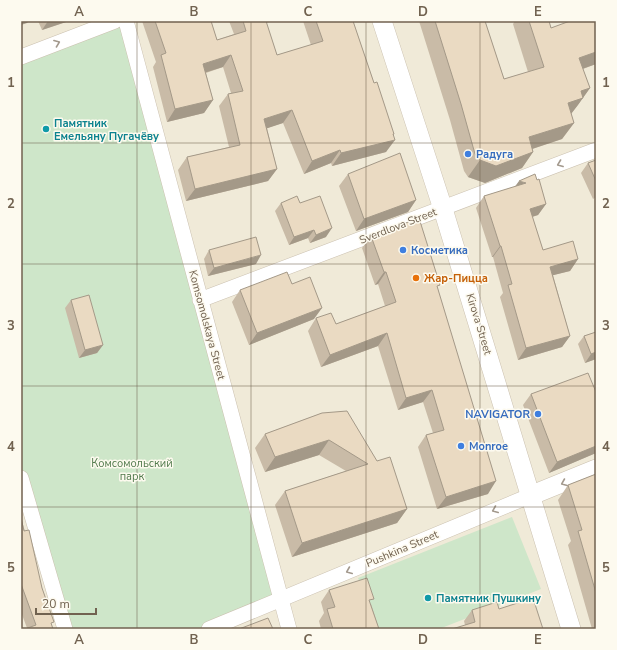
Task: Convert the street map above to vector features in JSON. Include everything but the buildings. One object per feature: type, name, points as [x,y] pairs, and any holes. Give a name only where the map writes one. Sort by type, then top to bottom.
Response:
[{"type":"street","points":[[21,57],[114,21]]},
{"type":"street","name":"Komsomolskaya Street","points":[[126,21],[289,629]]},
{"type":"street","name":"Kirova Street","points":[[382,21],[443,209],[532,496],[571,629]]},
{"type":"street","name":"Sverdlova Street","points":[[200,300],[596,150]]},
{"type":"street","name":"Pushkina Street","points":[[209,629],[596,469]]},
{"type":"street","points":[[21,478],[27,524],[65,629]]},
{"type":"shaded area","points":[[21,21],[596,21],[596,629],[21,629]]},
{"type":"green space","name":"Комсомольский парк","points":[[126,21],[280,599],[209,629],[65,629],[21,478],[21,57]]},
{"type":"green space","points":[[512,517],[541,589],[439,629],[379,629],[358,578]]},
{"type":"place","name":"Памятник Емельяну Пугачёву","points":[[46,129]]},
{"type":"place","name":"Радуга","points":[[468,154]]},
{"type":"place","name":"Косметика","points":[[403,250]]},
{"type":"place","name":"Жар-Пицца","points":[[416,278]]},
{"type":"place","name":"NAVIGATOR","points":[[538,414]]},
{"type":"place","name":"Monroe","points":[[461,446]]},
{"type":"place","name":"Памятник Пушкину","points":[[428,598]]}]
